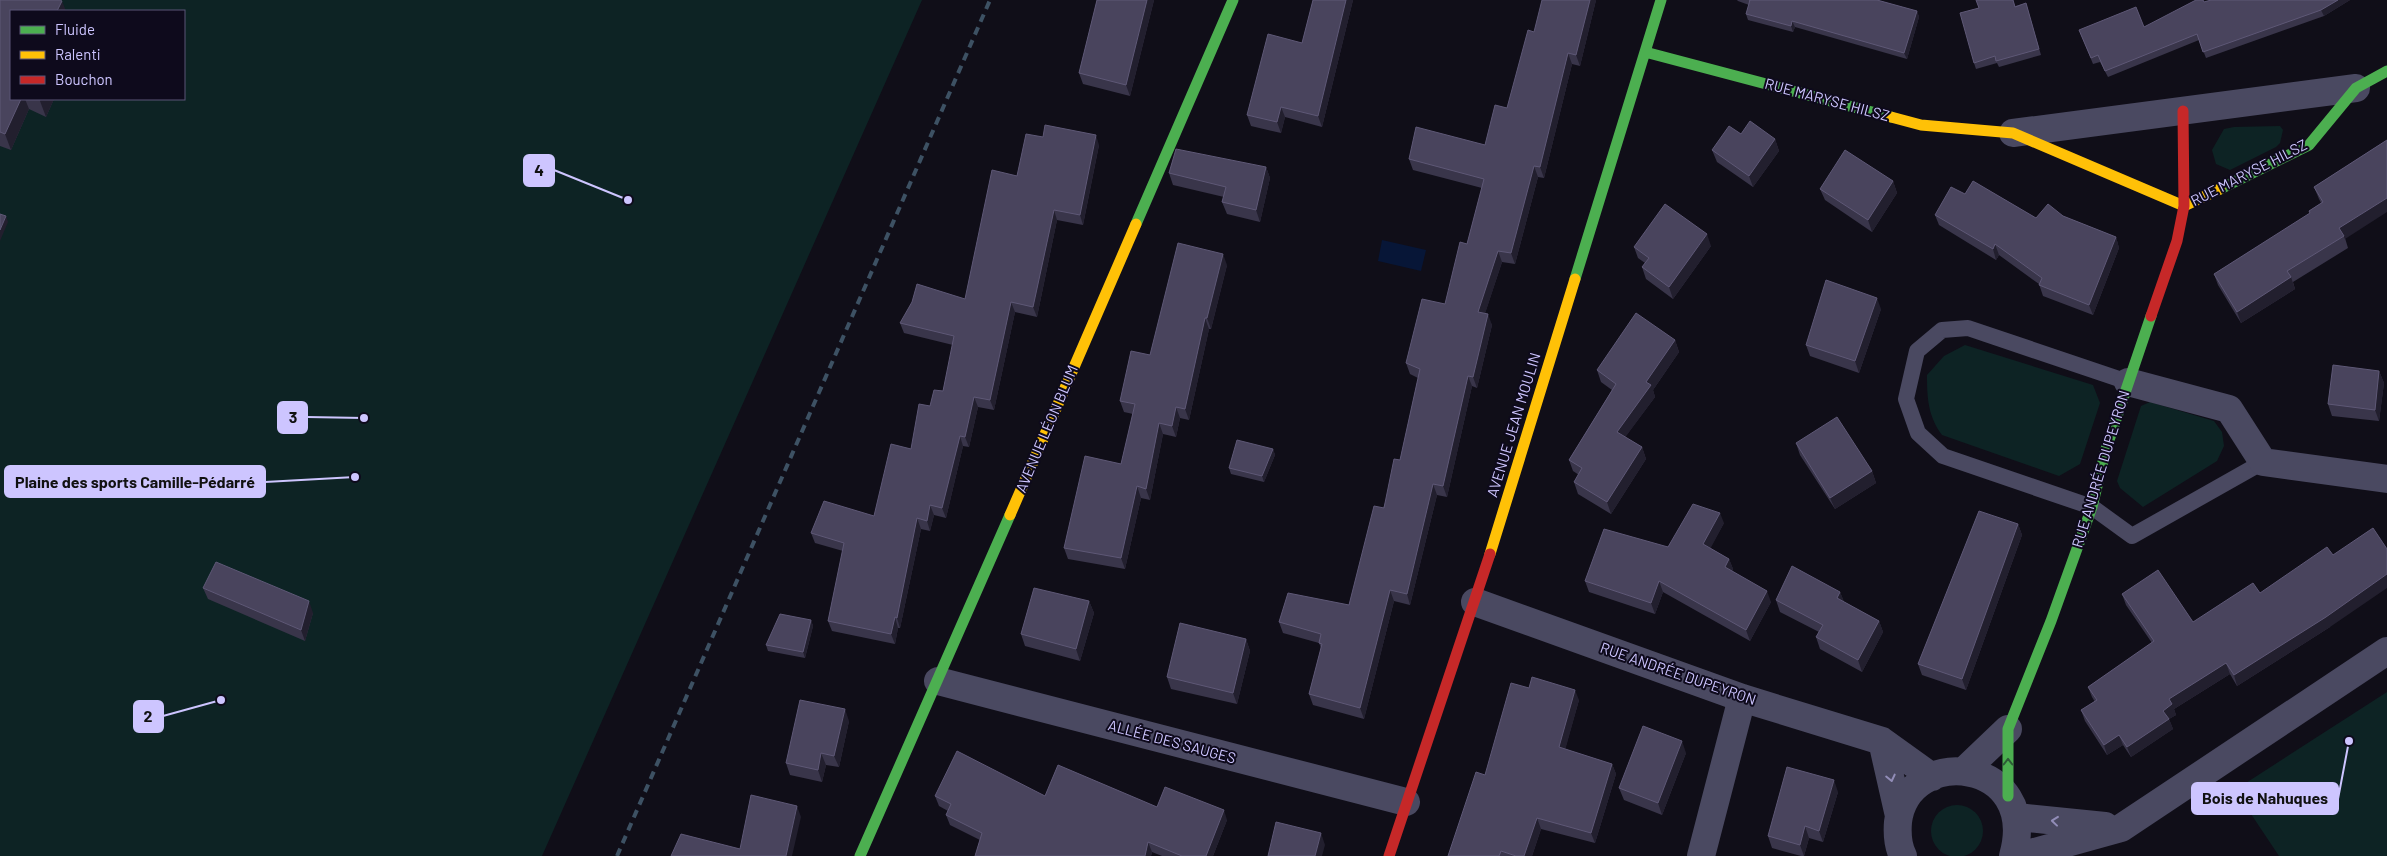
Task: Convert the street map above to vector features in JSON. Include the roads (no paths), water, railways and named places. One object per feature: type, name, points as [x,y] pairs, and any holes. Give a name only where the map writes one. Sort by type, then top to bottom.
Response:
[{"type":"street","name":"AVENUE LÉON BLUM","points":[[860,856],[938,681],[1233,0]]},
{"type":"street","name":"AVENUE JEAN MOULIN","points":[[1389,856],[1475,602],[1661,0]]},
{"type":"street","name":"RUE MARYSE HILSZ","points":[[1645,52],[1921,125],[2013,133],[2356,88]]},
{"type":"street","name":"RUE MARYSE HILSZ","points":[[2013,133],[2184,206],[2261,170],[2308,145],[2356,88],[2387,71]]},
{"type":"street","name":"RUE ANDRÉE DUPEYRON","points":[[1964,771],[2008,729],[2051,621],[2092,507],[2106,448],[2177,241],[2184,206],[2183,111]]},
{"type":"street","points":[[2128,382],[2229,409],[2263,462],[2387,479]]},
{"type":"street","name":"RUE ANDRÉE DUPEYRON","points":[[1475,602],[1742,698],[1882,741],[1932,776]]},
{"type":"street","points":[[2020,856],[2121,828],[2387,651]]},
{"type":"street","name":"ALLÉE DES SAUGES","points":[[938,681],[1406,802]]},
{"type":"street","points":[[1701,856],[1742,698]]},
{"type":"street","name":"RUE ANDRÉE DUPEYRON","points":[[2008,729],[2012,807]]},
{"type":"street","points":[[1882,741],[1899,816]]},
{"type":"street","points":[[1903,856],[1897,834],[1899,816],[1906,800],[1917,786],[1932,776],[1948,771],[1964,771],[1981,775],[1996,784],[2012,807],[2018,838],[2013,856]]},
{"type":"street","points":[[2012,807],[2121,828]]},
{"type":"lane","points":[[2128,382],[1968,328],[1942,330],[1916,351],[1906,399],[1918,433],[1943,456],[2092,507],[2132,536],[2263,462]]},
{"type":"water","points":[[1382,240],[1426,250],[1421,271],[1378,261]]},
{"type":"railway","points":[[617,856],[990,0]]},
{"type":"place","name":"4","points":[[628,200]]},
{"type":"place","name":"3","points":[[364,418]]},
{"type":"place","name":"Plaine des sports Camille-Pédarré","points":[[355,477]]},
{"type":"place","name":"2","points":[[221,700]]},
{"type":"place","name":"Bois de Nahuques","points":[[2349,741]]}]
